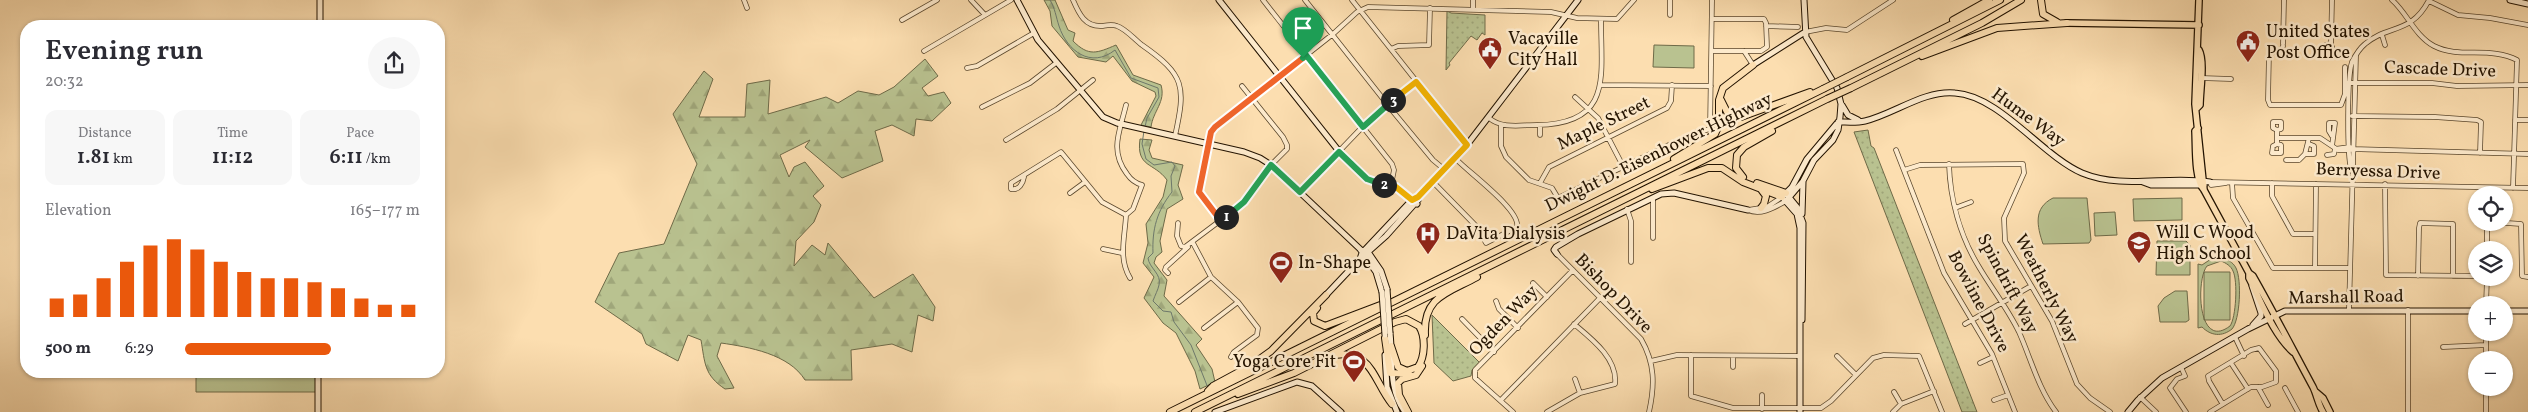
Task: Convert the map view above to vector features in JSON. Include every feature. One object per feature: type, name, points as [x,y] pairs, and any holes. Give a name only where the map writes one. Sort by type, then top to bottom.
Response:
[{"type":"highway","points":[[1924,39],[1989,0]]},
{"type":"highway","name":"Dwight D. Eisenhower Highway","points":[[1214,388],[1664,168],[2000,0]]},
{"type":"highway","name":"Dwight D. Eisenhower Highway","points":[[1195,412],[1852,88],[1986,20],[2021,0]]},
{"type":"highway","points":[[2042,0],[2041,10],[2046,18],[2066,23]]},
{"type":"highway","points":[[1908,59],[1997,28],[2066,23]]},
{"type":"highway","points":[[1664,168],[1677,157],[1717,132],[1720,96],[1725,85],[1753,65]]},
{"type":"highway","points":[[1720,96],[1727,112],[1742,118],[1803,94],[1823,89]]},
{"type":"highway","points":[[1784,121],[1740,151],[1736,164],[1742,177],[1786,197]]},
{"type":"highway","points":[[1639,192],[1658,188],[1714,167],[1728,170],[1743,182],[1786,197]]},
{"type":"highway","points":[[1760,188],[1766,196],[1761,208]]},
{"type":"highway","points":[[1406,412],[1397,386],[1400,380],[1416,375],[1425,359],[1425,321],[1430,305],[1479,276],[1491,265]]},
{"type":"highway","points":[[1326,295],[1313,313],[1314,321],[1321,326],[1396,300]]},
{"type":"highway","points":[[1170,412],[1205,395],[1271,352],[1326,295]]},
{"type":"highway","points":[[1221,399],[1280,378],[1400,320],[1411,320],[1422,330],[1423,358],[1413,370],[1407,371],[1398,366],[1391,346]]},
{"type":"highway","points":[[1386,336],[1389,371],[1393,375],[1410,374],[1419,370]]},
{"type":"highway","points":[[1322,359],[1340,354],[1354,356],[1363,361],[1373,370],[1392,404]]},
{"type":"main road","points":[[2199,0],[2198,78],[2195,104],[2198,128],[2196,137],[2205,184],[2249,272],[2251,283],[2273,316]]},
{"type":"main road","points":[[2066,23],[2199,25]]},
{"type":"main road","points":[[2249,272],[2254,276],[2293,352],[2330,412]]},
{"type":"main road","points":[[2316,392],[2317,401],[2323,412]]},
{"type":"street","points":[[320,0],[320,20]]},
{"type":"street","points":[[744,0],[747,8]]},
{"type":"street","points":[[902,20],[937,0]]},
{"type":"street","points":[[971,0],[985,15]]},
{"type":"street","points":[[924,51],[1011,0]]},
{"type":"street","points":[[1017,0],[1034,33],[1056,63],[1103,116],[1121,124],[1252,154],[1271,165],[1364,253],[1376,272],[1384,290],[1387,387],[1392,404],[1397,412]]},
{"type":"street","points":[[1073,0],[1084,20],[1094,26],[1109,24],[1121,27],[1174,71],[1179,84],[1182,102],[1175,136]]},
{"type":"street","points":[[1219,0],[1339,152],[1370,181],[1391,185],[1417,204]]},
{"type":"street","points":[[1263,0],[1392,164],[1394,170],[1391,185]]},
{"type":"street","points":[[1305,0],[1433,160],[1445,171]]},
{"type":"street","points":[[1352,0],[1467,145]]},
{"type":"street","points":[[1473,0],[1473,10]]},
{"type":"street","points":[[1221,221],[1199,192],[1208,144],[1215,127],[1360,10],[1368,7],[1551,12],[1566,16],[1600,19],[1620,18],[1634,0]]},
{"type":"street","points":[[1670,0],[1670,15]]},
{"type":"street","points":[[1501,125],[1502,153],[1529,180],[1552,188],[1558,198],[1694,133],[1710,129],[1712,0]]},
{"type":"street","points":[[1804,0],[1805,32],[1809,44],[1832,76],[1841,104],[1848,115],[1864,121]]},
{"type":"street","points":[[1744,51],[1753,65],[1805,32],[1826,28],[1847,30],[1893,0]]},
{"type":"street","points":[[2284,0],[2283,45],[2281,51],[2269,53],[2268,100],[2270,105],[2338,106],[2344,101],[2345,67]]},
{"type":"street","points":[[2331,44],[2332,0]]},
{"type":"street","points":[[2392,0],[2428,42],[2444,50],[2508,55],[2517,60],[2513,188]]},
{"type":"street","points":[[2349,310],[2352,62],[2356,55],[2365,43],[2411,22],[2429,0],[2458,15],[2490,18],[2528,25]]},
{"type":"street","points":[[2510,0],[2528,4]]},
{"type":"street","points":[[1326,295],[1412,200],[1418,197],[1456,159],[1577,1]]},
{"type":"street","points":[[1391,50],[1398,46],[1428,48],[1430,8]]},
{"type":"street","points":[[1712,18],[1760,18],[1765,21],[1766,26],[1766,49],[1712,51]]},
{"type":"street","points":[[1489,118],[1501,125],[1540,125],[1572,121],[1589,109],[1600,85],[1600,19]]},
{"type":"street","points":[[1766,26],[1798,27]]},
{"type":"street","points":[[967,68],[977,66],[1034,33]]},
{"type":"street","points":[[2382,35],[2384,45]]},
{"type":"street","points":[[2424,47],[2428,42]]},
{"type":"street","points":[[982,107],[1030,83],[1056,63]]},
{"type":"street","points":[[2198,78],[2231,79]]},
{"type":"street","points":[[1006,140],[1057,109],[1093,80]]},
{"type":"street","points":[[1300,192],[1363,127],[1416,82]]},
{"type":"street","name":"Cascade Drive","points":[[2345,83],[2432,83],[2457,86],[2528,85]]},
{"type":"street","points":[[1600,85],[1711,86]]},
{"type":"street","points":[[1178,223],[1177,236],[1185,248],[1244,202],[1271,165],[1286,149],[1287,145],[1242,86]]},
{"type":"street","name":"Maple Street","points":[[1540,183],[1549,167],[1667,108],[1671,101],[1672,86]]},
{"type":"street","name":"Hume Way","points":[[1838,122],[1864,121],[1936,94],[1962,94],[1977,98],[1991,107],[2077,170],[2101,179],[2205,184]]},
{"type":"street","points":[[1575,97],[1598,118],[1624,168]]},
{"type":"street","points":[[1557,254],[1554,250],[1559,245],[1653,197],[1674,193],[1753,212],[1766,210],[1786,197],[1803,181],[1814,160],[1834,140],[1838,130],[1841,104]]},
{"type":"street","points":[[1126,105],[1117,143],[1118,160],[1133,181],[1142,186],[1136,202],[1126,215],[1122,253],[1124,265],[1130,278]]},
{"type":"street","points":[[2352,116],[2435,117],[2477,120],[2481,122],[2480,153]]},
{"type":"street","points":[[2515,120],[2528,120]]},
{"type":"street","points":[[1748,210],[1761,208],[1786,197],[1803,165],[1838,122]]},
{"type":"street","points":[[1540,125],[1540,135]]},
{"type":"street","points":[[2277,130],[2277,144]]},
{"type":"street","points":[[2327,155],[2334,154],[2332,136]]},
{"type":"street","points":[[2277,138],[2320,138],[2333,147],[2351,149],[2528,154]]},
{"type":"street","points":[[2286,160],[2299,160],[2305,154],[2309,138]]},
{"type":"street","points":[[2305,154],[2314,154],[2314,146],[2309,144]]},
{"type":"street","name":"Bowline Drive","points":[[1896,150],[1944,273],[1973,319],[1993,358],[2016,412]]},
{"type":"street","points":[[1024,177],[1061,152],[1102,202],[1126,215]]},
{"type":"street","points":[[1433,182],[1478,227],[1486,243],[1513,229],[1518,224],[1511,210],[1456,159]]},
{"type":"street","points":[[1904,170],[1916,165],[1949,164]]},
{"type":"street","name":"Weatherly Way","points":[[1949,164],[2023,164],[2024,173],[2006,213],[2003,234],[2009,250],[2052,321],[2077,384],[2090,398],[2110,412]]},
{"type":"street","name":"Spindrift Way","points":[[1949,164],[1950,192],[1977,264],[2018,331],[2045,395],[2056,412]]},
{"type":"street","points":[[1800,328],[1804,308],[1803,181]]},
{"type":"street","points":[[1070,193],[1085,182]]},
{"type":"street","points":[[2230,183],[2234,198],[2273,268],[2349,268]]},
{"type":"street","points":[[2272,183],[2272,196],[2293,234],[2316,234]]},
{"type":"street","name":"Berryessa Drive","points":[[2205,184],[2385,184],[2468,189]]},
{"type":"street","points":[[2315,268],[2316,184]]},
{"type":"street","points":[[2385,184],[2385,272],[2388,276],[2468,276]]},
{"type":"street","name":"Berryessa Drive","points":[[2513,188],[2528,188]]},
{"type":"street","points":[[1364,253],[1417,204],[1418,197]]},
{"type":"street","points":[[1653,197],[1653,238]]},
{"type":"street","points":[[1786,197],[1802,217]]},
{"type":"street","points":[[1786,197],[1797,214],[1800,224],[1800,410]]},
{"type":"street","points":[[1955,208],[1971,202]]},
{"type":"street","points":[[1627,209],[1631,221],[1631,262]]},
{"type":"street","points":[[2418,276],[2420,223],[2447,222],[2453,224],[2453,276]]},
{"type":"street","points":[[2513,223],[2521,224],[2522,276],[2528,277]]},
{"type":"street","points":[[1168,272],[1165,270],[1166,267],[1191,244]]},
{"type":"street","points":[[1191,244],[1211,277],[1238,302],[1257,325],[1258,331],[1255,337],[1231,356]]},
{"type":"street","points":[[1103,250],[1122,253]]},
{"type":"street","name":"Bishop Drive","points":[[1557,254],[1633,329],[1645,347],[1651,361],[1654,383],[1649,412]]},
{"type":"street","name":"Ogden Way","points":[[1513,412],[1475,378],[1476,370],[1573,270]]},
{"type":"street","points":[[1180,302],[1211,277]]},
{"type":"street","points":[[1533,283],[1547,297]]},
{"type":"street","points":[[2248,329],[2261,316],[2251,283]]},
{"type":"street","points":[[1965,324],[2031,286]]},
{"type":"street","points":[[1501,400],[1601,297]]},
{"type":"street","points":[[1204,328],[1238,302]]},
{"type":"street","points":[[1496,302],[1499,309],[1518,328]]},
{"type":"street","name":"Marshall Road","points":[[2128,412],[2154,384],[2181,367],[2273,316],[2293,310],[2468,311]]},
{"type":"street","points":[[2408,310],[2408,412]]},
{"type":"street","points":[[2513,311],[2528,311]]},
{"type":"street","points":[[1462,319],[1494,352]]},
{"type":"street","points":[[1547,412],[1580,393],[1615,384],[1616,380],[1609,359],[1574,324]]},
{"type":"street","points":[[1386,336],[1391,346],[1393,375],[1398,400],[1406,412]]},
{"type":"street","points":[[2235,337],[2244,356]]},
{"type":"street","points":[[2486,341],[2486,351]]},
{"type":"street","points":[[2443,347],[2486,345]]},
{"type":"street","points":[[2213,411],[2222,403],[2248,389],[2276,382],[2276,371],[2259,348],[2251,350],[2208,377],[2222,403]]},
{"type":"street","points":[[1651,361],[1672,356],[1691,355],[1800,356]]},
{"type":"street","points":[[1691,355],[1691,396],[1732,408],[1800,410],[1826,406],[1856,375],[1878,356],[1917,355],[1921,359],[1942,412]]},
{"type":"street","points":[[1732,356],[1732,366]]},
{"type":"street","points":[[1838,356],[1856,375]]},
{"type":"street","points":[[1980,362],[1993,358]]},
{"type":"street","points":[[2231,364],[2248,389]]},
{"type":"street","points":[[2181,367],[2185,376],[2177,379],[2170,388],[2186,412]]},
{"type":"street","points":[[318,378],[318,412]]},
{"type":"street","points":[[1575,379],[1580,393]]},
{"type":"street","points":[[1214,412],[1226,406],[1297,382],[1312,386],[1341,412]]},
{"type":"street","points":[[2258,387],[2268,405]]},
{"type":"street","points":[[2285,388],[2298,412]]},
{"type":"street","points":[[1893,412],[1901,404],[1934,391]]},
{"type":"street","points":[[1894,392],[1901,404]]},
{"type":"street","points":[[1762,395],[1762,409]]},
{"type":"street","points":[[1994,400],[2008,395]]},
{"type":"street","points":[[2486,396],[2486,412]]},
{"type":"street","points":[[2140,397],[2156,412]]},
{"type":"green space","points":[[1044,0],[1055,0],[1068,30],[1075,33],[1073,41],[1084,50],[1093,52],[1116,45],[1133,75],[1161,85],[1161,102],[1151,127],[1141,125],[1156,96],[1155,92],[1132,81],[1113,56],[1106,62],[1078,57],[1052,26],[1050,11]]},
{"type":"green space","points":[[1447,11],[1451,13],[1485,15],[1485,35],[1482,33],[1477,40],[1471,36],[1449,63],[1450,65],[1446,70]]},
{"type":"green space","points":[[1654,45],[1694,46],[1694,68],[1653,67]]},
{"type":"green space","points":[[925,59],[938,76],[922,88],[928,96],[944,92],[951,103],[932,121],[916,119],[914,136],[892,125],[875,131],[883,161],[842,178],[805,147],[810,140],[780,155],[789,177],[794,167],[805,162],[824,186],[813,196],[821,205],[814,222],[796,241],[794,266],[812,245],[825,255],[828,243],[874,298],[913,274],[935,307],[933,321],[918,315],[912,352],[892,344],[851,350],[852,380],[805,380],[789,364],[768,353],[721,343],[717,356],[734,388],[725,389],[709,373],[701,340],[688,335],[678,361],[646,344],[642,334],[595,302],[619,253],[664,244],[697,164],[673,114],[704,71],[713,79],[699,117],[745,117],[747,84],[770,80],[768,114],[826,97],[838,103],[858,91],[879,95],[894,87]]},
{"type":"green space","points":[[1868,130],[1871,146],[1874,148],[1977,412],[1962,412],[1854,132]]},
{"type":"green space","points":[[1140,139],[1152,140],[1149,150],[1152,158],[1183,165],[1178,185],[1183,199],[1167,209],[1160,241],[1162,252],[1156,257],[1154,263],[1167,280],[1164,296],[1202,339],[1196,345],[1212,369],[1215,382],[1200,389],[1195,371],[1176,333],[1163,323],[1144,298],[1154,277],[1143,263],[1148,243],[1146,224],[1163,197],[1167,180],[1143,160],[1139,148]]},
{"type":"green space","points":[[2053,198],[2087,198],[2091,240],[2089,243],[2043,244],[2038,224],[2039,212]]},
{"type":"green space","points":[[2182,198],[2182,220],[2134,221],[2133,199]]},
{"type":"green space","points":[[2115,212],[2117,235],[2095,236],[2094,213]]},
{"type":"green space","points":[[2157,241],[2186,241],[2190,245],[2190,275],[2156,275]]},
{"type":"green space","points":[[2221,258],[2232,262],[2236,268],[2239,281],[2238,309],[2235,324],[2228,332],[2220,334],[2213,334],[2202,327],[2198,328],[2198,264],[2202,265],[2211,259]],"holes":[[[2221,261],[2230,266],[2235,276],[2236,299],[2234,315],[2230,326],[2219,331],[2211,329],[2205,321],[2202,310],[2201,284],[2203,273],[2207,266]]]},
{"type":"green space","points":[[2204,272],[2230,272],[2230,320],[2204,320]]},
{"type":"green space","points":[[2175,291],[2187,291],[2189,320],[2186,322],[2160,322],[2158,306],[2164,298]]},
{"type":"green space","points":[[1432,315],[1480,363],[1472,370],[1471,376],[1453,381],[1434,363]]},
{"type":"green space","points":[[196,378],[316,378],[316,392],[196,392]]},
{"type":"waterway","points":[[1050,0],[1063,35],[1074,50],[1089,57],[1097,58],[1115,50],[1131,78],[1158,88],[1159,97],[1147,118],[1145,127]]},
{"type":"waterway","points":[[1144,131],[1142,144],[1146,159],[1154,165],[1172,162],[1175,166],[1171,176],[1172,192],[1156,221],[1153,236],[1153,253],[1148,258],[1159,278],[1159,287],[1153,301],[1163,311],[1171,312],[1174,322],[1191,345],[1208,388]]},
{"type":"place","name":"United States Post Office","points":[[2248,63]]},
{"type":"place","name":"Vacaville City Hall","points":[[1490,70]]},
{"type":"place","name":"DaVita Dialysis","points":[[1428,255]]},
{"type":"place","name":"Will C Wood High School","points":[[2139,264]]},
{"type":"place","name":"In-Shape","points":[[1281,284]]},
{"type":"place","name":"Yoga Core Fit","points":[[1354,383]]},
{"type":"route","points":[[1306,55],[1363,127],[1372,116],[1416,82],[1467,145],[1456,159],[1418,197],[1412,200],[1396,187],[1376,184],[1370,181],[1339,152],[1300,192],[1271,165],[1244,202],[1221,221],[1199,192],[1211,132],[1303,58],[1306,55]]}]
